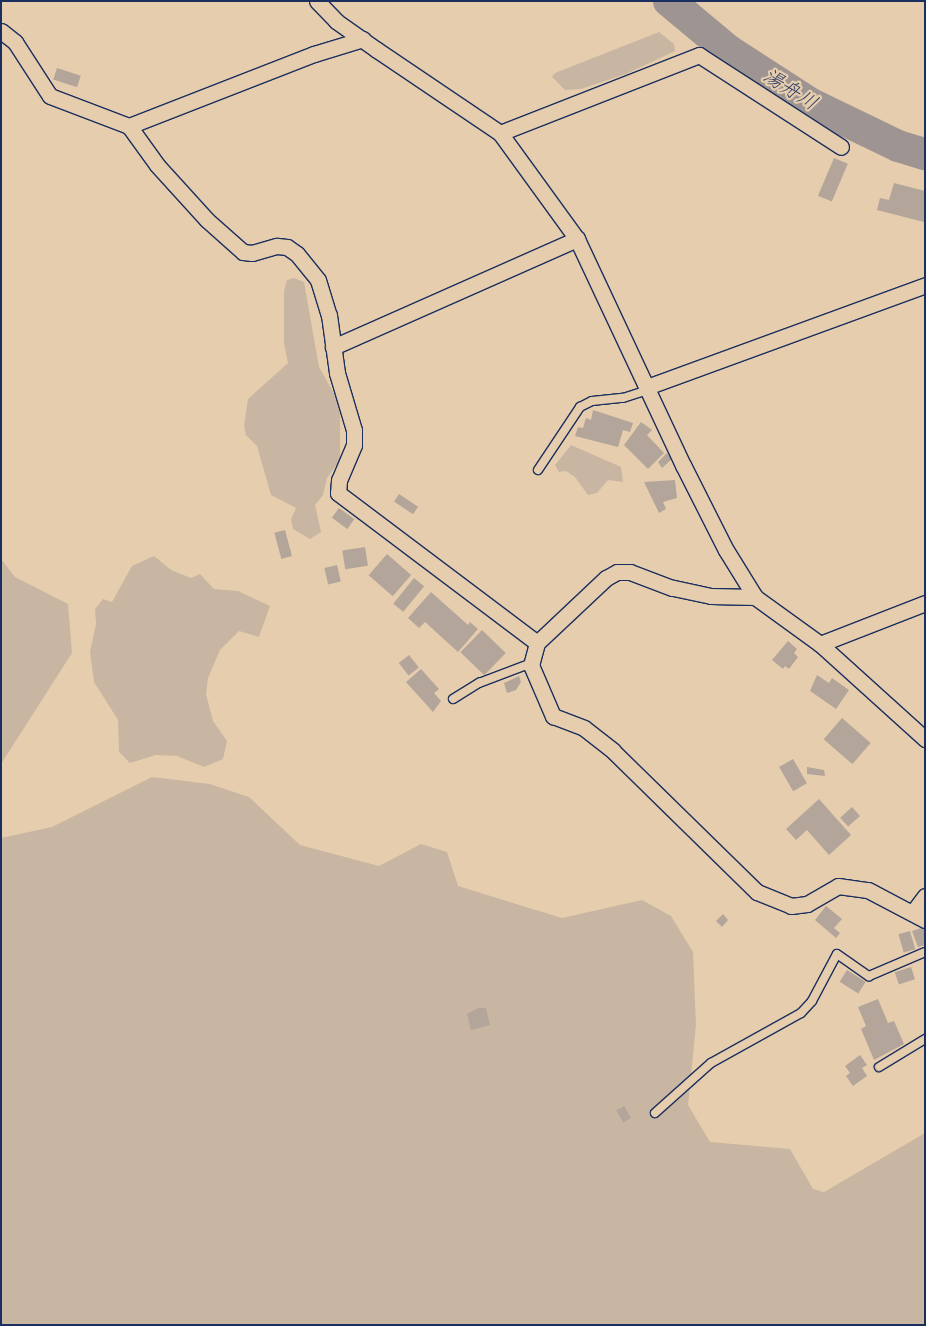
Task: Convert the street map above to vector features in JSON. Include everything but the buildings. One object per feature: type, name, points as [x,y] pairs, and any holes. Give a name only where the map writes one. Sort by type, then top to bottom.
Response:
[{"type":"street","points":[[317,1],[336,21],[500,133],[576,239],[726,550],[755,597],[820,644],[925,739]]},
{"type":"street","points":[[1,31],[15,42],[50,96],[129,126],[157,165],[207,220],[243,252],[252,253],[277,246],[287,247],[297,254],[318,280],[330,315],[333,347],[354,430],[354,445],[339,480],[338,493],[537,643]]},
{"type":"street","points":[[129,126],[314,54],[363,39]]},
{"type":"street","points":[[500,133],[699,55],[841,147]]},
{"type":"street","points":[[333,347],[576,239]]},
{"type":"street","points":[[647,389],[925,285]]},
{"type":"street","points":[[755,597],[711,596],[672,588],[630,572],[617,572],[606,578],[537,643],[526,664],[553,716],[584,728],[614,751],[757,892],[791,906],[807,904],[838,886],[868,890],[919,916],[925,896]]},
{"type":"street","points":[[820,644],[925,603]]},
{"type":"lane","points":[[538,470],[580,407],[592,401],[623,398],[647,389]]},
{"type":"lane","points":[[453,699],[526,664]]},
{"type":"lane","points":[[655,1113],[711,1063],[801,1013],[812,1001],[836,954],[869,976],[925,952]]},
{"type":"lane","points":[[879,1067],[925,1039]]},
{"type":"shaded area","points":[[659,32],[674,44],[675,51],[626,74],[581,89],[565,90],[552,77],[555,73]]},
{"type":"shaded area","points":[[294,278],[304,282],[319,367],[336,397],[340,414],[340,460],[327,478],[323,495],[315,505],[321,532],[310,539],[293,529],[291,519],[296,508],[271,495],[257,446],[246,435],[244,426],[248,399],[288,363],[284,344],[284,291],[287,280]]},
{"type":"shaded area","points":[[571,445],[621,467],[623,482],[608,480],[597,493],[588,495],[575,477],[566,471],[559,472],[555,465]]},
{"type":"shaded area","points":[[154,556],[171,570],[191,578],[200,574],[214,589],[238,591],[270,606],[259,637],[239,631],[220,650],[208,678],[206,694],[213,721],[227,741],[223,759],[204,767],[177,756],[156,755],[130,763],[119,752],[118,720],[94,682],[90,652],[96,624],[95,609],[103,599],[112,602],[132,566]]},
{"type":"shaded area","points":[[1,559],[15,577],[68,604],[72,653],[1,764]]},
{"type":"shaded area","points":[[152,777],[210,784],[249,797],[300,845],[379,866],[421,844],[447,852],[458,886],[562,918],[642,900],[671,916],[693,952],[696,1025],[688,1105],[710,1142],[790,1149],[813,1189],[824,1192],[925,1133],[925,1325],[1,1325],[1,838],[52,827]]},
{"type":"waterway","name":"湯舟川","points":[[669,1],[729,51],[811,104],[898,146],[925,154]]}]
